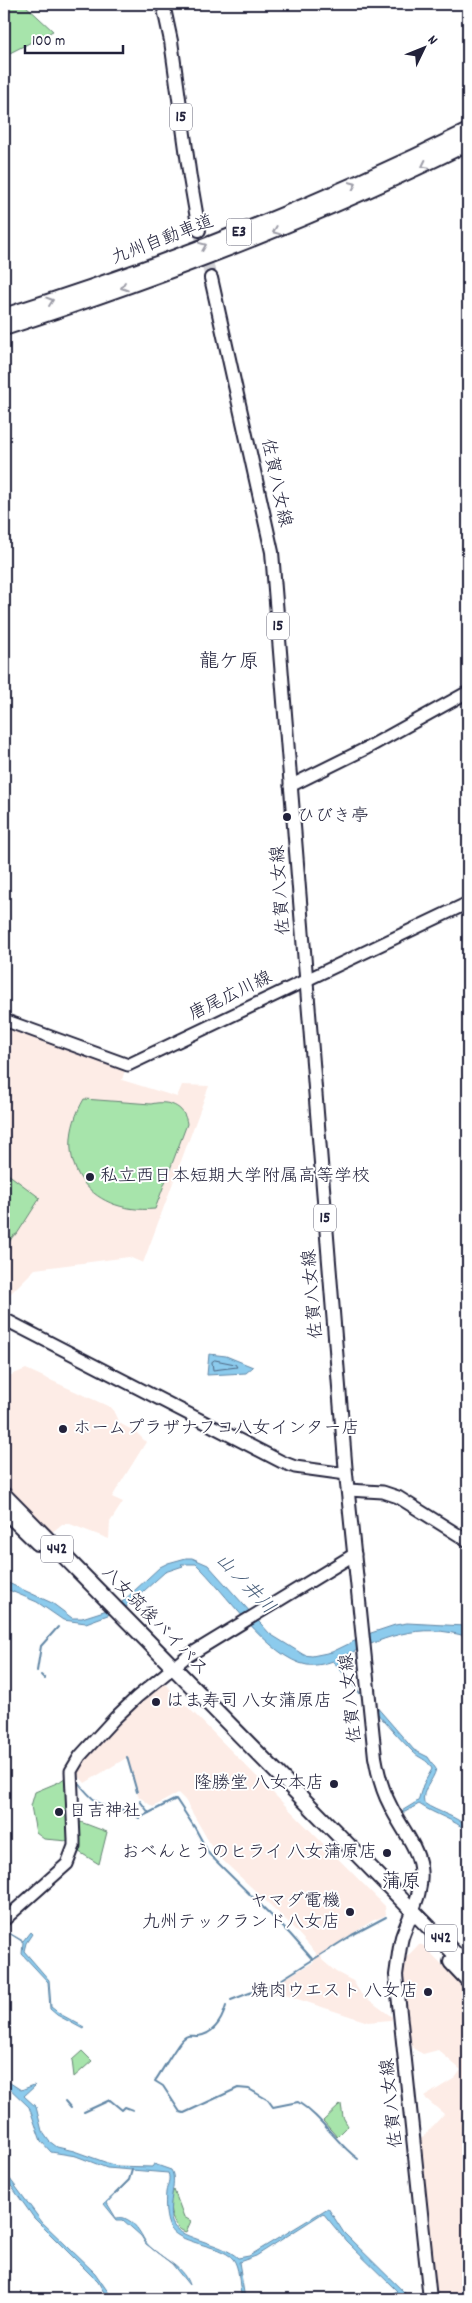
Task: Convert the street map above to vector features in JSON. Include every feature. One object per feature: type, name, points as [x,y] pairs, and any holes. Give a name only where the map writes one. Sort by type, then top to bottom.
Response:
[{"type":"highway","name":"九州自動車道","points":[[4,316],[154,266],[332,195],[468,131]]},
{"type":"highway","name":"九州自動車道","points":[[4,328],[216,255],[338,205],[468,143]]},
{"type":"highway","name":"八女筑後バイパス","points":[[4,1495],[169,1670],[412,1915],[468,1966]]},
{"type":"highway","name":"八女筑後バイパス","points":[[4,1510],[111,1610]]},
{"type":"highway","name":"八女筑後バイパス","points":[[412,1915],[468,1980]]},
{"type":"main road","name":"15","points":[[163,4],[171,41],[190,178],[200,230]]},
{"type":"main road","name":"佐賀八女線","points":[[211,278],[272,552],[346,1474],[378,1776],[390,1806],[416,1852],[420,1866],[421,1884],[412,1915],[403,1936],[396,1975],[430,2299]]},
{"type":"street","points":[[290,786],[367,748],[468,692]]},
{"type":"street","name":"唐尾広川線","points":[[4,1020],[128,1065],[468,903]]},
{"type":"street","points":[[4,1319],[276,1459],[295,1467],[346,1474]]},
{"type":"street","points":[[348,1490],[383,1492],[398,1498],[468,1541]]},
{"type":"street","points":[[4,1920],[67,1864],[74,1846],[71,1771],[74,1764],[115,1718],[169,1670],[250,1617],[355,1554]]},
{"type":"shaded area","name":"私立西日本短期大学附属高等学校","points":[[4,1024],[126,1066],[122,1080],[177,1097],[182,1085],[209,1086],[143,1263],[129,1257],[35,1269],[4,1300]]},
{"type":"shaded area","points":[[26,1369],[112,1408],[119,1423],[136,1432],[146,1442],[112,1497],[123,1502],[110,1522],[109,1539],[70,1524],[62,1524],[50,1534],[4,1486],[4,1385],[9,1376]]},
{"type":"shaded area","points":[[164,1683],[385,1906],[386,1915],[372,1921],[321,1954],[322,1960],[336,1972],[353,1981],[361,1994],[392,2017],[391,2020],[368,2022],[282,1994],[261,1995],[259,1993],[314,1962],[316,1953],[286,1920],[216,1854],[185,1800],[178,1793],[153,1807],[138,1796],[126,1758],[85,1783],[78,1775],[78,1767],[108,1733],[153,1690]]},
{"type":"shaded area","points":[[419,1944],[424,1946],[468,1991],[468,2299],[435,2299],[420,2140],[444,2114],[424,2097],[455,2078],[461,2070],[438,2050],[423,2054],[414,2049],[411,2043],[404,1993],[404,1960]]},
{"type":"green space","points":[[4,4],[24,4],[53,31],[4,56]]},
{"type":"green space","points":[[84,1099],[151,1104],[163,1103],[174,1105],[183,1112],[187,1124],[155,1209],[131,1208],[110,1203],[93,1193],[81,1179],[73,1162],[71,1142],[74,1121]]},
{"type":"green space","points":[[4,1171],[40,1198],[17,1234],[13,1236],[4,1250]]},
{"type":"green space","points":[[66,1777],[70,1838],[68,1841],[44,1839],[36,1833],[31,1806],[35,1792]]},
{"type":"green space","points":[[78,1821],[107,1832],[99,1864],[76,1850]]},
{"type":"green space","points":[[82,2051],[92,2061],[74,2077],[72,2060]]},
{"type":"green space","points":[[341,2104],[343,2117],[348,2126],[337,2137],[323,2121]]},
{"type":"green space","points":[[174,2190],[184,2217],[191,2221],[186,2232],[177,2226],[171,2214],[170,2201]]},
{"type":"water","points":[[209,1354],[226,1356],[253,1367],[246,1373],[207,1375]]},
{"type":"water","points":[[186,1558],[192,1558],[208,1565],[270,1634],[304,1655],[312,1656],[332,1652],[371,1633],[407,1623],[465,1626],[468,1627],[468,1637],[450,1632],[416,1631],[384,1639],[337,1660],[365,1700],[333,1661],[307,1665],[292,1660],[278,1650],[248,1622],[196,1564],[181,1564],[183,1566],[165,1572],[124,1609],[86,1623],[63,1620],[37,1602],[4,1588],[4,1581],[52,1603],[72,1618],[82,1618],[110,1609],[121,1603],[160,1567]]},
{"type":"water","points":[[375,1705],[414,1750],[428,1757],[436,1769],[424,1794],[424,1803],[458,1820],[468,1828],[468,1832],[419,1804],[405,1812],[400,1812],[418,1801],[423,1785],[432,1769],[428,1763],[412,1751],[374,1710]]},
{"type":"water","points":[[4,1930],[23,1941],[30,1932],[32,1934],[26,1943],[24,1951],[49,1980],[51,2007],[84,2027],[83,2029],[57,2015],[50,2009],[48,1982],[22,1954],[23,1942]]},
{"type":"water","points":[[4,2079],[21,2090],[35,2086],[24,2096],[36,2107],[42,2131],[49,2141],[57,2147],[116,2166],[152,2167],[154,2164],[171,2170],[173,2181],[171,2220],[178,2230],[185,2234],[222,2248],[238,2258],[249,2256],[328,2208],[344,2233],[411,2299],[405,2299],[398,2293],[383,2299],[397,2291],[346,2241],[323,2213],[256,2256],[239,2262],[245,2299],[242,2299],[237,2266],[230,2256],[214,2248],[184,2239],[171,2229],[166,2206],[168,2173],[107,2168],[76,2156],[51,2152],[41,2141],[29,2107],[4,2083]]},
{"type":"water","points":[[4,2171],[42,2222],[95,2273],[113,2299],[108,2299],[98,2282],[34,2218],[4,2176]]},
{"type":"water","points":[[116,2193],[107,2203],[116,2218],[124,2218],[131,2222],[150,2247],[123,2220],[117,2220],[104,2204]]},
{"type":"water","points":[[162,2256],[175,2266],[181,2272],[189,2285],[172,2264]]},
{"type":"waterway","points":[[37,1671],[41,1646],[58,1627]]},
{"type":"waterway","points":[[41,1675],[45,1679]]},
{"type":"waterway","points":[[127,1757],[137,1792]]},
{"type":"waterway","points":[[77,1781],[92,1798],[104,1806],[111,1809],[125,1809],[139,1818],[176,1799],[209,1854],[290,1934],[313,1960]]},
{"type":"waterway","points":[[140,1801],[149,1813]]},
{"type":"waterway","points":[[231,2000],[276,1983],[352,1935],[386,1917]]},
{"type":"waterway","points":[[226,2006],[220,2021],[213,2029],[204,2035],[185,2037],[180,2042],[155,2081],[163,2086],[180,2112],[184,2113],[238,2088],[249,2089],[268,2100],[273,2107],[298,2102],[307,2108],[358,2159]]},
{"type":"waterway","points":[[84,2112],[110,2100],[122,2110],[125,2107],[133,2110]]},
{"type":"waterway","points":[[65,2101],[71,2108]]},
{"type":"waterway","points":[[115,2194],[129,2180],[132,2170]]},
{"type":"tunnel","points":[[199,230],[211,278]]},
{"type":"place","name":"ひびき亭","points":[[287,817]]},
{"type":"place","name":"私立西日本短期大学附属高等学校","points":[[90,1177]]},
{"type":"place","name":"ホームプラザナフコ八女インター店","points":[[63,1429]]},
{"type":"place","name":"はま寿司 八女蒲原店","points":[[156,1702]]},
{"type":"place","name":"隆勝堂 八女本店","points":[[334,1784]]},
{"type":"place","name":"日吉神社","points":[[59,1812]]},
{"type":"place","name":"おべんとうのヒライ 八女蒲原店","points":[[387,1853]]},
{"type":"place","name":"ヤマダ電機 九州テックランド八女店","points":[[350,1912]]},
{"type":"place","name":"焼肉ウエスト 八女店","points":[[428,1992]]},
{"type":"district","name":"龍ケ原","points":[[229,663]]},
{"type":"district","name":"蒲原","points":[[401,1883]]},
{"type":"water label","name":"山ノ井川","points":[[244,1585]]}]
